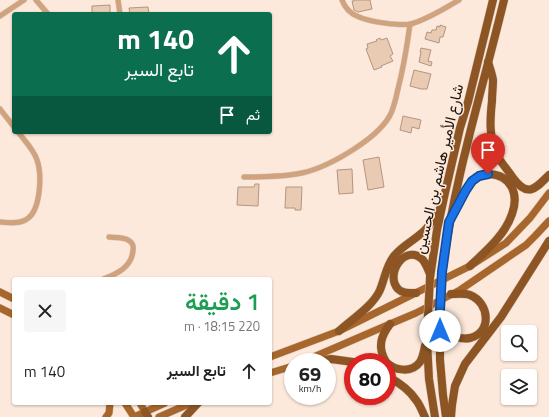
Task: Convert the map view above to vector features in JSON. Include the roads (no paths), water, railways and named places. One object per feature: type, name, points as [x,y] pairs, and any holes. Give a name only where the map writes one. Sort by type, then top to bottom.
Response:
[{"type":"highway","name":"شارع الأمير هاشم بن الحسين","points":[[435,417],[429,378],[427,341],[430,276],[442,206],[460,128],[468,102],[493,0]]},
{"type":"highway","name":"شارع الأمير هاشم بن الحسين","points":[[446,417],[441,381],[440,360],[442,272],[449,222],[469,135],[504,0]]},
{"type":"highway","points":[[488,62],[492,73],[493,84],[490,131],[492,142],[498,157],[515,180],[525,189],[533,189],[549,175]]},
{"type":"highway","points":[[449,222],[468,186],[479,176],[488,174],[501,176],[510,184],[515,202],[512,214],[502,234],[470,266]]},
{"type":"highway","points":[[338,331],[369,306],[380,290],[386,269],[393,257],[404,246],[427,228],[442,206]]},
{"type":"highway","points":[[451,417],[455,386],[463,368],[501,317],[549,241]]},
{"type":"highway","points":[[416,293],[405,293],[396,286],[394,274],[401,259],[409,255],[418,256],[424,262],[430,276]]},
{"type":"highway","points":[[440,314],[448,331],[456,337],[462,339],[471,338],[478,335],[485,326],[486,314],[483,306],[476,298],[464,294],[451,294]]},
{"type":"highway","points":[[382,353],[382,337],[390,324]]},
{"type":"highway","points":[[396,368],[406,370],[414,368],[422,358],[427,341]]},
{"type":"highway","points":[[396,381],[408,390],[417,400],[425,417]]},
{"type":"highway","points":[[185,417],[196,405]]},
{"type":"main road","points":[[272,356],[338,331],[470,266],[506,243],[530,218],[549,193]]},
{"type":"main road","points":[[323,353],[416,313],[460,290],[526,245],[549,220]]},
{"type":"main road","points":[[0,292],[12,298]]},
{"type":"main road","points":[[0,308],[12,314]]},
{"type":"main road","points":[[272,373],[284,369]]},
{"type":"main road","points":[[106,417],[110,405]]},
{"type":"main road","points":[[126,405],[134,417],[147,414],[161,405]]},
{"type":"main road","points":[[141,405],[147,414]]},
{"type":"main road","points":[[159,417],[186,405]]},
{"type":"street","points":[[0,16],[24,0]]},
{"type":"street","points":[[36,0],[46,12]]},
{"type":"street","points":[[118,0],[120,12]]},
{"type":"street","points":[[342,0],[348,10],[361,18],[393,24],[410,24],[428,17],[458,0]]},
{"type":"street","points":[[244,177],[276,177],[303,173],[338,159],[370,138],[386,122],[392,112],[407,51],[410,24]]},
{"type":"street","points":[[0,109],[12,124]]},
{"type":"street","points":[[0,222],[17,222],[26,220],[36,209],[40,176],[37,160],[31,148],[20,134]]},
{"type":"street","points":[[108,277],[124,269],[129,263],[134,248],[130,240],[109,237]]}]
